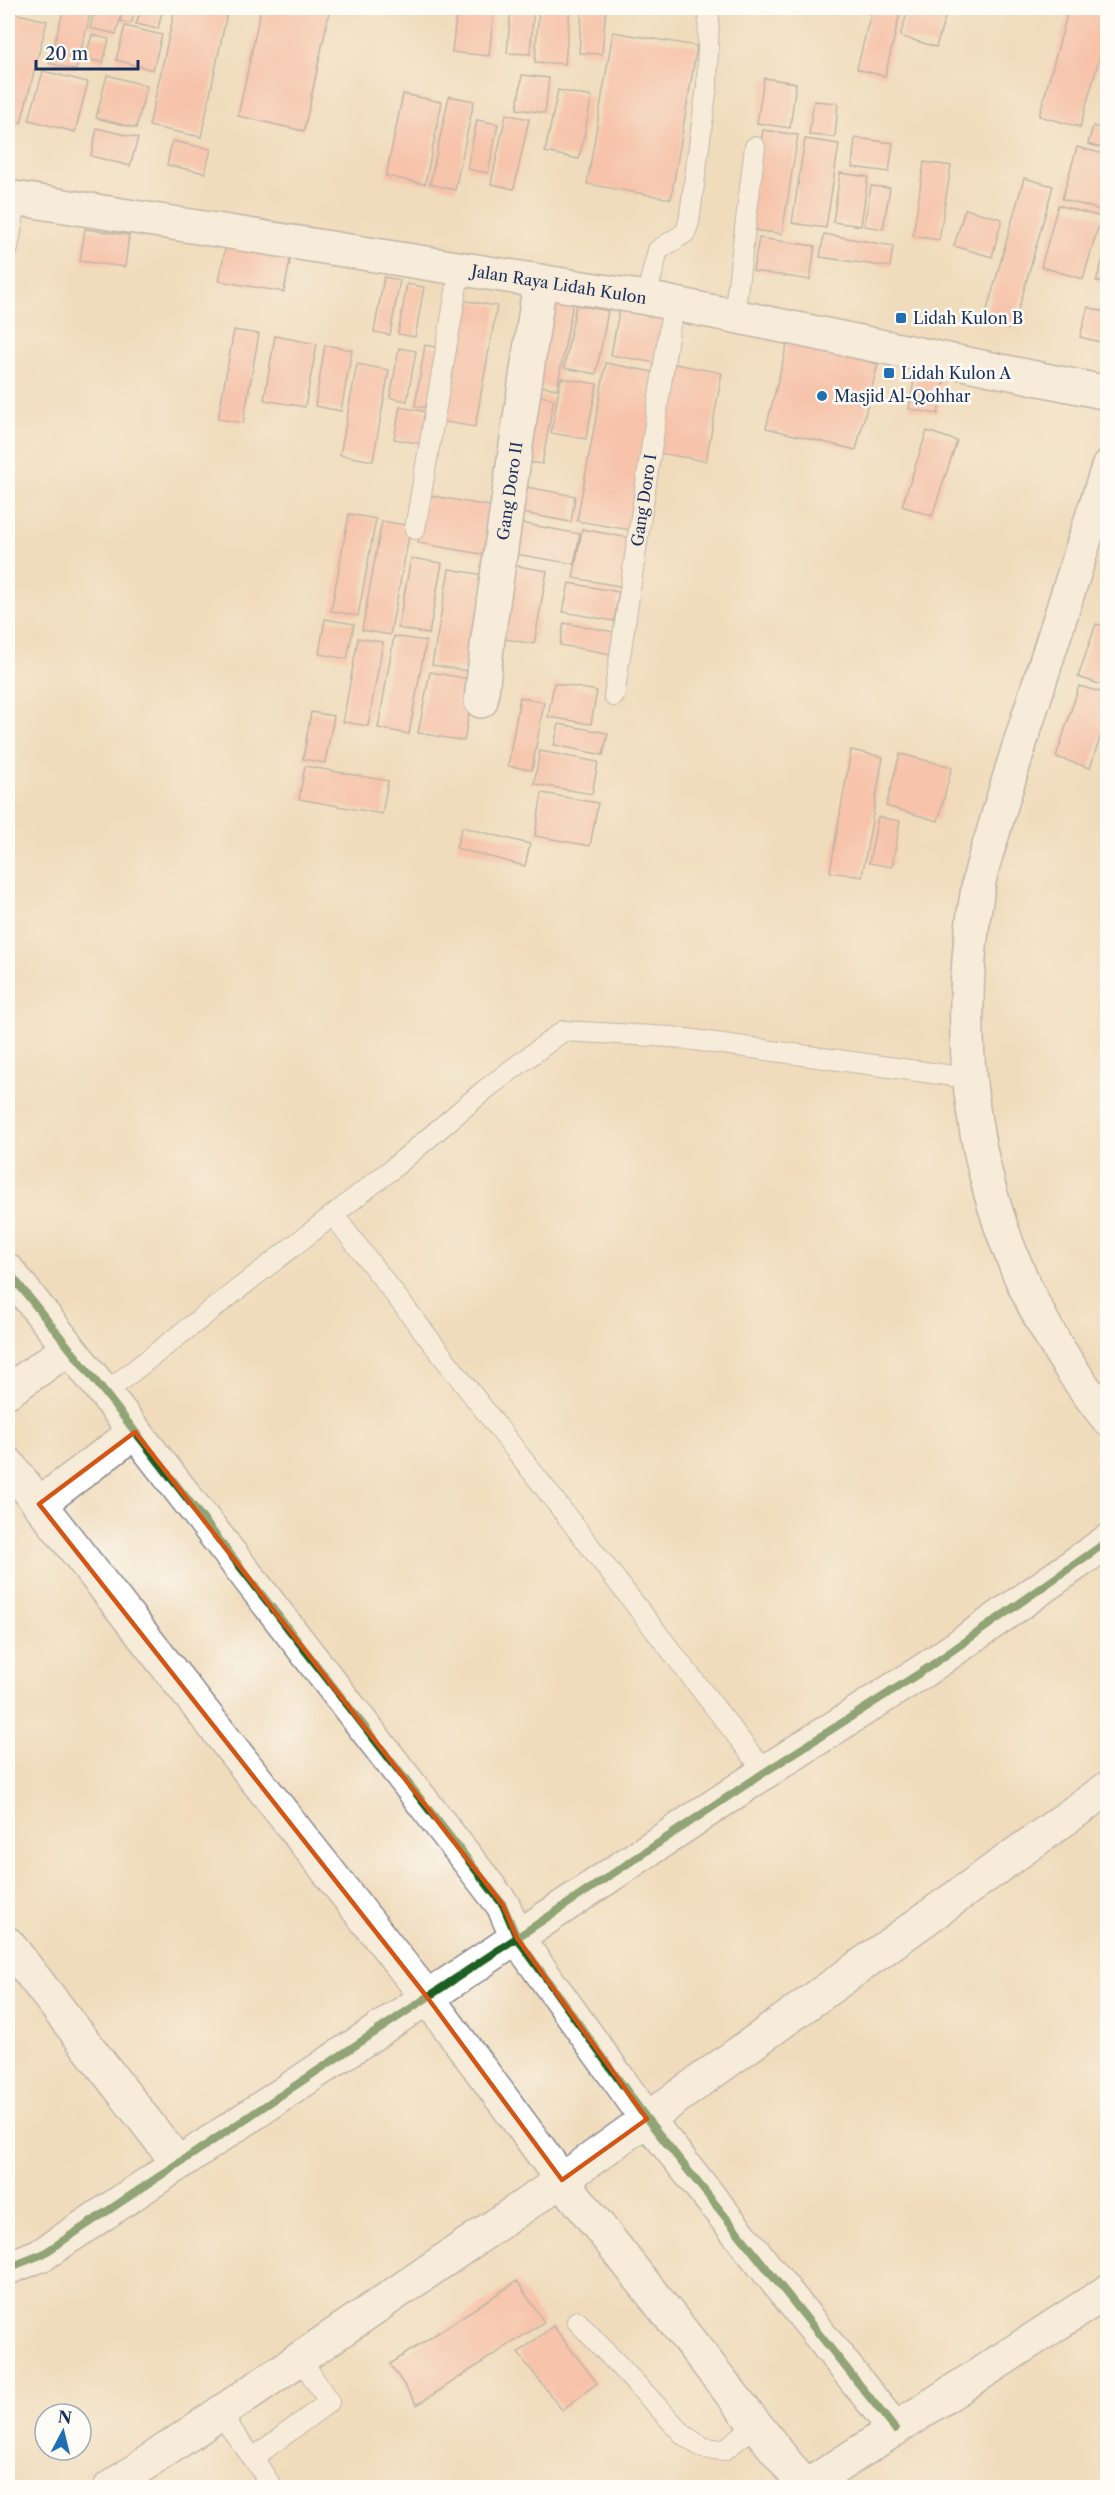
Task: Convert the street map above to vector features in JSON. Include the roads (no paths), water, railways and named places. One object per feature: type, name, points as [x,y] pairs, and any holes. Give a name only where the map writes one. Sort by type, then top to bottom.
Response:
[{"type":"street","name":"Jalan Raya Lidah Kulon","points":[[12,198],[660,301],[1107,393]]},
{"type":"street","name":"Gang Doro II","points":[[481,701],[488,638],[540,281]]},
{"type":"street","points":[[1107,467],[979,880],[966,976],[968,1078],[977,1140],[994,1210],[1038,1314],[1082,1388],[1107,1419]]},
{"type":"street","points":[[8,1271],[503,1905],[517,1938],[648,2119],[896,2429]]},
{"type":"street","points":[[8,1391],[69,1348]]},
{"type":"street","points":[[39,1504],[135,1431]]},
{"type":"street","points":[[8,1464],[427,1997],[562,2180],[805,2487],[1107,2291]]},
{"type":"street","points":[[8,2268],[43,2254],[765,1772],[926,1669],[1107,1541]]},
{"type":"street","points":[[110,2487],[562,2180],[1107,1788]]},
{"type":"street","points":[[8,1944],[178,2163]]},
{"type":"lane","name":"Gang Doro I","points":[[614,696],[660,301],[658,250],[686,233],[689,222],[707,86],[709,8]]},
{"type":"lane","points":[[734,317],[755,147]]},
{"type":"lane","points":[[8,248],[12,198]]},
{"type":"lane","points":[[415,529],[460,268]]},
{"type":"lane","points":[[105,1393],[334,1216],[486,1089],[563,1031],[672,1037],[968,1078]]},
{"type":"lane","points":[[334,1216],[765,1772]]},
{"type":"lane","points":[[577,2321],[684,2435],[704,2448],[724,2450],[756,2425]]},
{"type":"lane","points":[[253,2458],[329,2402],[300,2358]]},
{"type":"lane","points":[[219,2413],[273,2487]]},
{"type":"place","name":"Lidah Kulon B","points":[[901,318]]},
{"type":"place","name":"Lidah Kulon A","points":[[889,373]]},
{"type":"place","name":"Masjid Al-Qohhar","points":[[822,396]]}]
